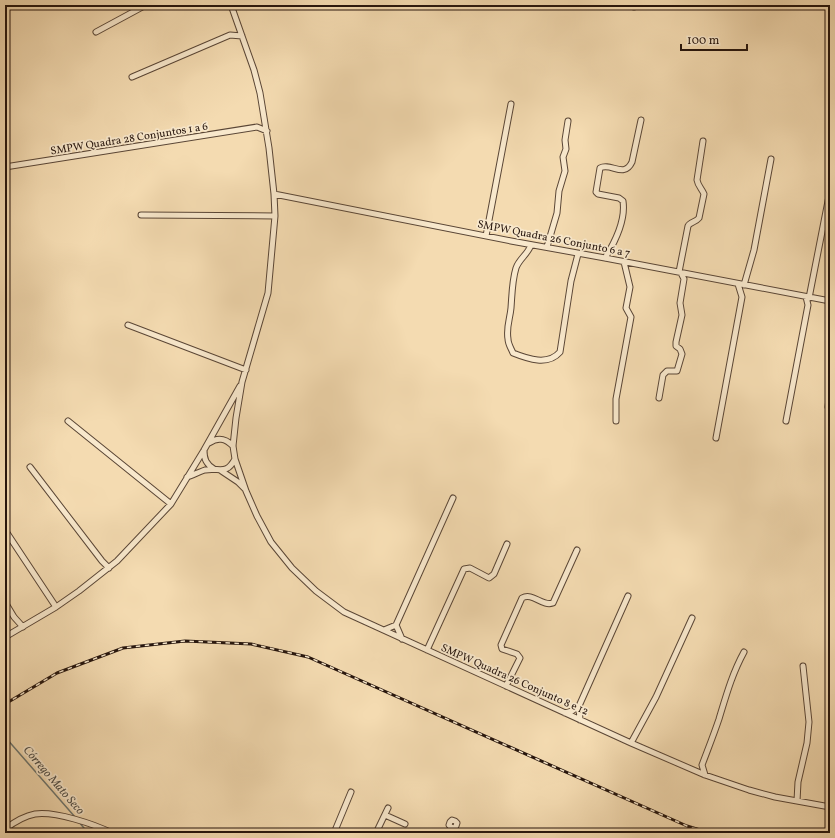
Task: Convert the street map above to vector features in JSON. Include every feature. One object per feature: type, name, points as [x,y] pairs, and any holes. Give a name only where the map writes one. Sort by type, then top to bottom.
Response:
[{"type":"street","points":[[96,32],[146,5]]},
{"type":"street","points":[[186,478],[205,470],[227,469],[232,465],[235,459],[233,446],[234,433],[242,382],[268,293],[275,216],[267,131],[256,75],[231,5]]},
{"type":"street","points":[[132,77],[230,34],[238,25]]},
{"type":"street","points":[[230,34],[242,36]]},
{"type":"street","points":[[486,236],[511,104]]},
{"type":"street","points":[[265,119],[257,127],[267,131]]},
{"type":"street","points":[[605,258],[617,239],[624,204],[619,198],[598,194],[596,192],[600,168],[605,166],[624,170],[629,167],[632,162],[641,120]]},
{"type":"street","points":[[547,247],[557,213],[559,191],[565,171],[563,158],[566,149],[565,140],[568,121]]},
{"type":"street","name":"SMPW Quadra 28 Conjuntos 1 a 6","points":[[5,167],[257,127]]},
{"type":"street","points":[[684,279],[680,272],[688,226],[697,221],[699,218],[704,194],[698,186],[697,180],[703,141]]},
{"type":"street","points":[[716,438],[742,297],[741,284],[754,250],[771,159]]},
{"type":"street","points":[[786,421],[830,191]]},
{"type":"street","name":"SMPW Quadra 26 Conjunto 6 a 7","points":[[274,194],[531,245],[830,301]]},
{"type":"street","points":[[141,215],[275,216]]},
{"type":"street","points":[[531,245],[516,269],[512,285],[507,327],[508,340],[513,353],[528,359],[548,360],[556,357],[560,352],[571,281],[578,254]]},
{"type":"street","points":[[616,422],[616,399],[631,317],[626,308],[630,287],[624,262]]},
{"type":"street","points":[[660,398],[663,375],[667,371],[677,371],[682,354],[676,346],[676,342],[682,315],[680,303],[684,279],[689,274]]},
{"type":"street","points":[[128,325],[246,370]]},
{"type":"street","points":[[6,634],[23,627],[56,607],[117,561],[170,504],[208,444],[242,382]]},
{"type":"street","points":[[830,391],[828,407],[830,408]]},
{"type":"street","points":[[68,421],[170,504]]},
{"type":"street","points":[[830,427],[830,433]]},
{"type":"street","points":[[208,444],[214,440],[221,439],[228,441],[233,446]]},
{"type":"street","points":[[204,450],[205,462],[214,469]]},
{"type":"street","name":"SMPW Quadra 26 Conjunto 8 e 12","points":[[235,459],[257,516],[271,542],[292,568],[316,591],[344,612],[580,720],[705,775],[749,790],[830,807]]},
{"type":"street","points":[[30,467],[102,561],[109,568]]},
{"type":"street","name":"SMPW Quadra 26 Conjunto 8 e 12","points":[[220,470],[238,482],[246,490]]},
{"type":"street","points":[[384,630],[396,625],[453,498]]},
{"type":"street","points":[[5,530],[56,607]]},
{"type":"street","points":[[427,650],[464,569],[470,568],[489,578],[491,577],[494,574],[507,544]]},
{"type":"street","points":[[506,686],[520,658],[517,654],[502,650],[500,646],[522,598],[529,596],[547,604],[553,603],[577,550]]},
{"type":"street","points":[[565,713],[572,712],[579,706],[628,596]]},
{"type":"street","points":[[5,602],[14,617],[23,627]]},
{"type":"street","points":[[631,743],[656,697],[692,618]]},
{"type":"street","points":[[396,625],[402,639]]},
{"type":"street","points":[[705,775],[702,765],[736,666],[744,652]]},
{"type":"street","points":[[797,801],[798,782],[807,743],[809,722],[803,666]]},
{"type":"street","points":[[579,706],[580,720]]},
{"type":"street","points":[[692,769],[702,765]]},
{"type":"street","points":[[334,833],[351,792]]},
{"type":"street","points":[[376,833],[388,808]]},
{"type":"street","points":[[5,830],[15,822],[34,814],[54,814],[112,833]]},
{"type":"street","points":[[385,814],[405,824]]},
{"type":"street","points":[[449,833],[451,827]]},
{"type":"waterway","name":"Córrego Mato Seco","points":[[6,738],[75,817]]},
{"type":"waterway","name":"Córrego Mato Seco","points":[[79,822],[88,833]]},
{"type":"railway","points":[[5,704],[57,673],[123,648],[185,641],[251,644],[308,657],[687,826],[710,833]]}]
